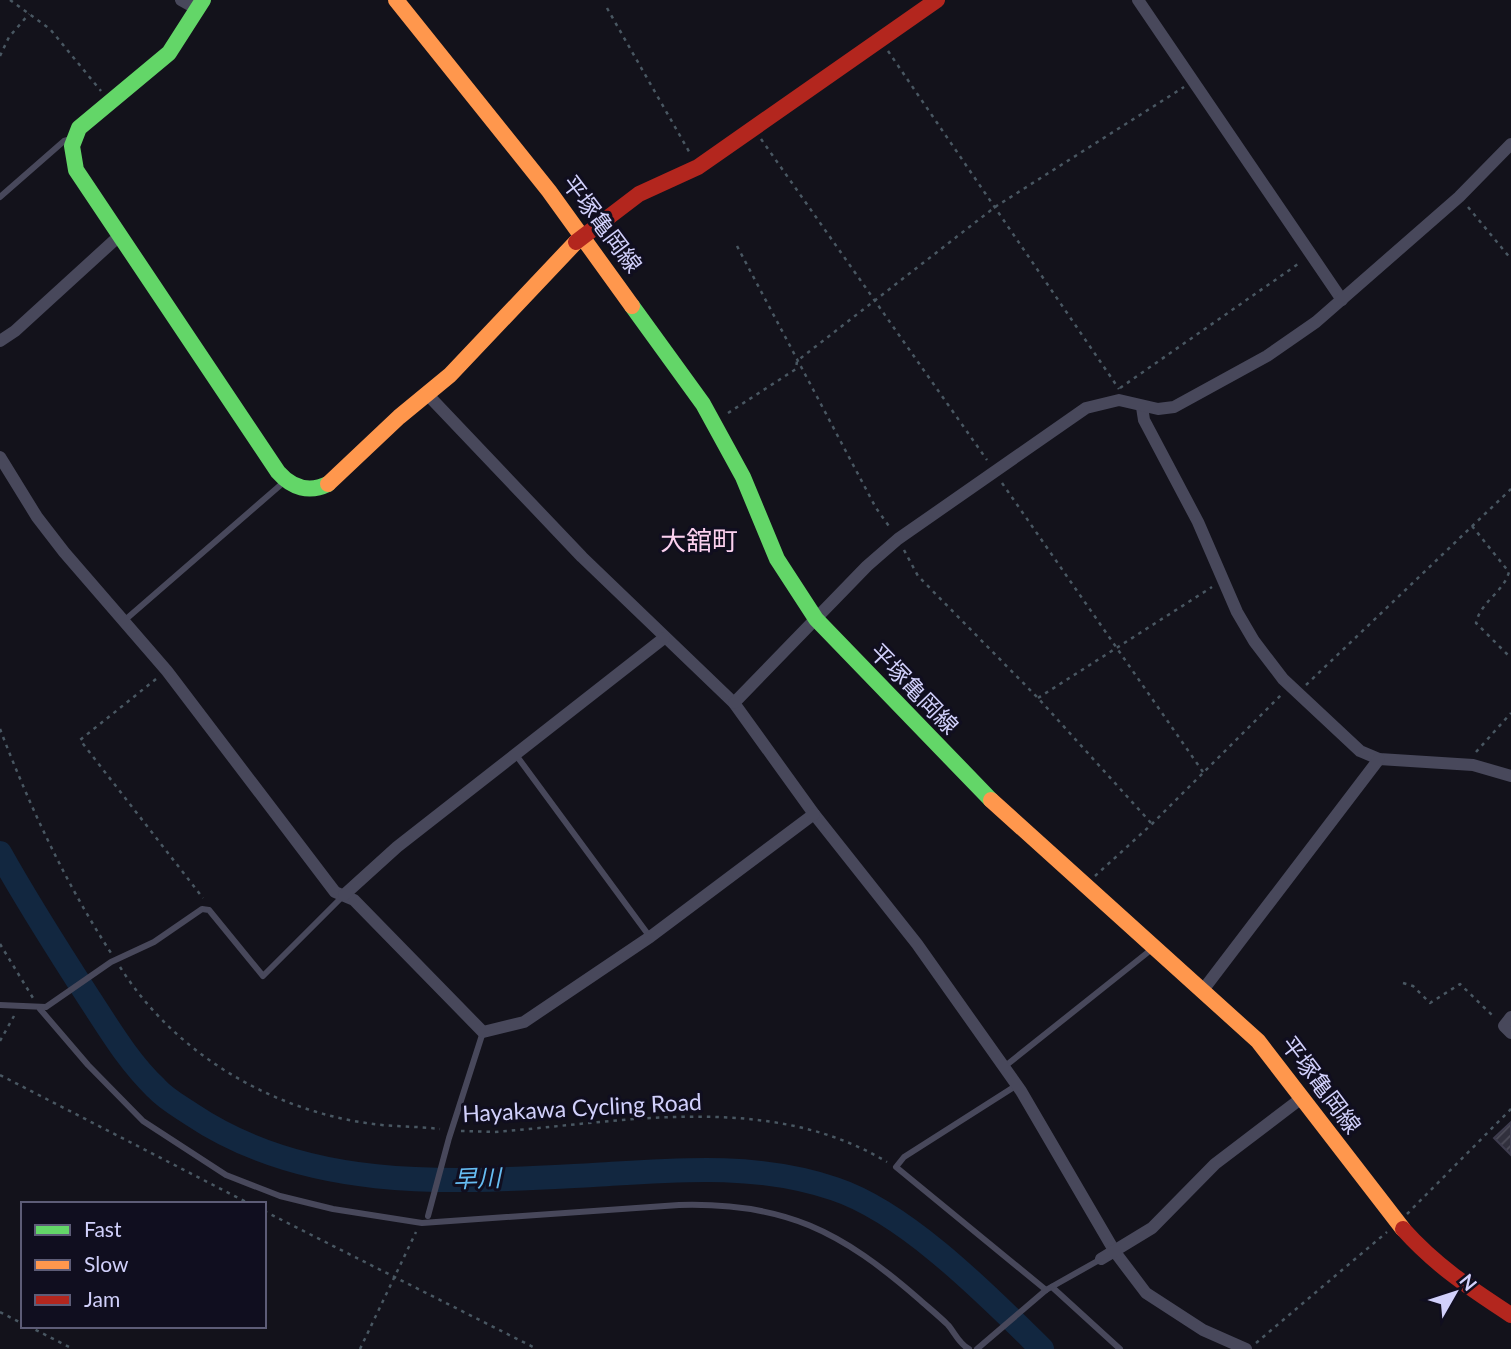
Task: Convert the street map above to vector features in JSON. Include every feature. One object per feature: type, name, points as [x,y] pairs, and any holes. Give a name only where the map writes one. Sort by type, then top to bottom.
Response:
[{"type":"main road","name":"平塚亀岡線","points":[[396,0],[456,71],[582,235],[704,404],[743,477],[777,559],[816,619],[954,764],[1083,887],[1258,1041],[1410,1238],[1446,1272],[1511,1314]]},
{"type":"main road","points":[[200,4],[169,53],[79,128],[73,139],[72,159],[76,170],[118,237],[285,480],[304,489],[317,489],[334,481],[399,417],[450,375],[582,235],[639,194],[698,167],[937,0]]},
{"type":"street","points":[[181,0],[200,4]]},
{"type":"street","points":[[1138,0],[1342,300]]},
{"type":"street","points":[[734,704],[898,539],[1086,408],[1119,394],[1142,407],[1174,407],[1191,400],[1294,339],[1459,197],[1511,144]]},
{"type":"street","points":[[0,341],[16,331],[47,299],[118,237]]},
{"type":"street","points":[[427,394],[503,477],[734,704],[814,814],[917,944],[1017,1085],[1115,1252],[1153,1299],[1221,1340],[1245,1349]]},
{"type":"street","points":[[1142,407],[1144,420],[1254,641],[1295,689],[1360,751],[1379,759],[1472,765],[1511,776]]},
{"type":"street","points":[[0,457],[37,517],[167,671],[335,892],[354,900],[483,1032],[524,1022],[650,937],[814,814]]},
{"type":"street","points":[[344,895],[397,847],[664,638]]},
{"type":"street","points":[[1203,990],[1379,759]]},
{"type":"street","points":[[1101,1259],[1152,1228],[1215,1164],[1303,1097]]},
{"type":"lane","points":[[0,197],[64,141],[73,139]]},
{"type":"lane","points":[[125,620],[285,480]]},
{"type":"lane","points":[[516,755],[650,937]]},
{"type":"lane","points":[[0,1005],[43,1008],[113,961],[154,942],[202,909],[209,910],[264,976],[344,895]]},
{"type":"lane","points":[[1004,1067],[1154,947]]},
{"type":"lane","points":[[43,1008],[88,1065],[143,1121],[226,1175],[280,1196],[320,1206],[422,1223],[706,1204],[775,1212],[818,1228],[872,1261],[940,1318],[969,1349]]},
{"type":"lane","points":[[428,1216],[450,1135],[483,1032]]},
{"type":"lane","points":[[1017,1085],[904,1157],[895,1167],[1120,1349]]},
{"type":"lane","points":[[977,1349],[1046,1290],[1101,1259]]},
{"type":"path","points":[[10,0],[50,29],[109,101]]},
{"type":"path","points":[[607,8],[698,167]]},
{"type":"path","points":[[0,56],[9,37],[29,14]]},
{"type":"path","points":[[880,40],[1119,394],[1310,256]]},
{"type":"path","points":[[728,413],[796,369],[797,361],[995,207],[1194,81]]},
{"type":"path","points":[[753,128],[1203,772]]},
{"type":"path","points":[[1459,197],[1511,259]]},
{"type":"path","points":[[737,246],[876,508],[898,539],[918,576],[1038,698],[1152,824]]},
{"type":"path","points":[[1083,887],[1152,824],[1203,772],[1511,489]]},
{"type":"path","points":[[1472,526],[1509,572],[1506,582],[1479,610],[1476,623],[1511,658]]},
{"type":"path","points":[[1038,698],[1224,579]]},
{"type":"path","points":[[167,671],[80,740],[209,910]]},
{"type":"path","points":[[1472,765],[1473,756],[1511,713]]},
{"type":"path","name":"Hayakawa Cycling Road","points":[[0,729],[43,833],[113,961],[134,989],[186,1042],[214,1063],[264,1093],[314,1112],[366,1123],[450,1135],[705,1116],[777,1121],[846,1142],[895,1167]]},
{"type":"path","points":[[0,944],[43,1008]]},
{"type":"path","points":[[1403,983],[1413,986],[1430,1003],[1460,984],[1509,1025]]},
{"type":"path","points":[[0,1041],[21,1008]]},
{"type":"path","points":[[0,1075],[246,1202]]},
{"type":"path","points":[[266,1212],[537,1349]]},
{"type":"path","points":[[360,1349],[393,1277],[422,1223]]},
{"type":"path","points":[[0,1312],[21,1323]]},
{"type":"path","points":[[32,1328],[73,1349]]},
{"type":"building","points":[[1511,1122],[1511,1155],[1494,1138]]},
{"type":"waterway","name":"早川","points":[[0,853],[66,962],[137,1067],[168,1099],[237,1140],[285,1158],[335,1170],[386,1177],[490,1180],[715,1170],[745,1171],[805,1180],[862,1201],[918,1236],[972,1281],[1042,1349]]},
{"type":"traffic: fast","points":[[203,0],[169,53],[79,128],[72,146],[76,170],[278,472],[289,482],[301,487],[314,488],[328,484]]},
{"type":"traffic: fast","points":[[632,306],[703,404],[743,477],[777,559],[816,619],[991,800]]},
{"type":"traffic: slow","points":[[396,0],[549,191],[632,306]]},
{"type":"traffic: slow","points":[[328,484],[399,417],[450,375],[576,242]]},
{"type":"traffic: slow","points":[[991,800],[1258,1041],[1403,1229]]},
{"type":"traffic: jam","points":[[576,242],[639,194],[698,167],[937,0]]},
{"type":"traffic: jam","points":[[1403,1229],[1441,1265],[1511,1315]]},
{"type":"district","name":"大舘町","points":[[699,541]]}]
